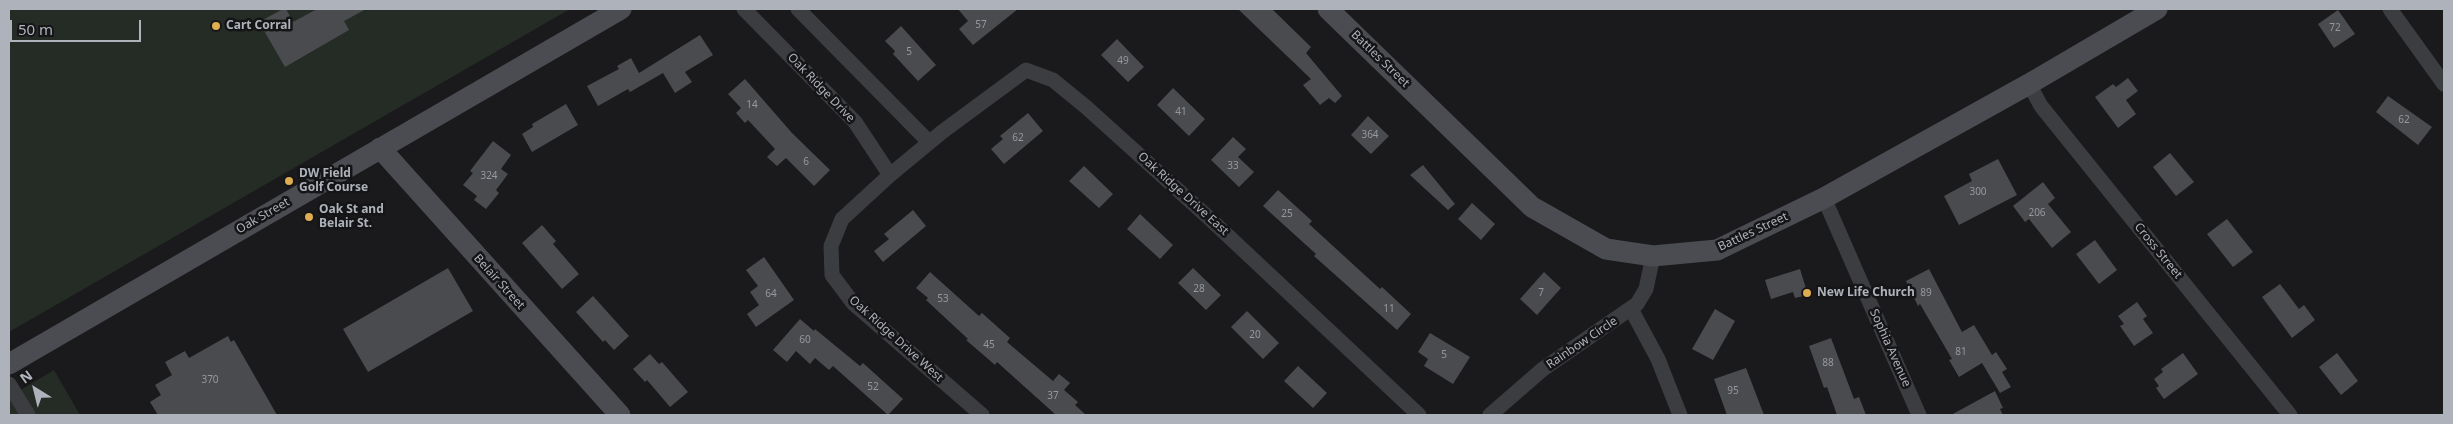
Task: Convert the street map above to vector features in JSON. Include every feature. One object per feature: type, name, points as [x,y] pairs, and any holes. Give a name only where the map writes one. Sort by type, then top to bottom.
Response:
[{"type":"main road","name":"Oak Street","points":[[9,364],[621,9]]},
{"type":"main road","name":"Battles Street","points":[[1328,9],[1532,207],[1606,249],[1653,256],[1717,250],[1824,198],[2029,84],[2157,9]]},
{"type":"main road","name":"Belair Street","points":[[380,148],[620,415]]},
{"type":"street","name":"Oak Ridge Drive","points":[[744,9],[855,122],[890,175]]},
{"type":"street","points":[[798,9],[929,142]]},
{"type":"street","points":[[2390,9],[2444,84]]},
{"type":"street","name":"Oak Ridge Drive East","points":[[929,142],[1026,70],[1053,80],[1217,224],[1419,415]]},
{"type":"street","name":"Cross Street","points":[[2029,84],[2048,114],[2290,415]]},
{"type":"street","name":"Oak Ridge Drive West","points":[[929,142],[842,219],[831,246],[832,275],[853,303],[982,415]]},
{"type":"street","name":"Sophia Avenue","points":[[1824,198],[1919,415]]},
{"type":"street","name":"Rainbow Circle","points":[[1490,415],[1543,369],[1637,304],[1646,289],[1653,256]]},
{"type":"street","points":[[1631,309],[1658,359],[1680,415]]},
{"type":"street","points":[[9,384],[28,415]]},
{"type":"shaded area","points":[[9,9],[570,9],[9,332]]},
{"type":"shaded area","points":[[54,370],[80,415],[9,415],[9,397]]},
{"type":"building","points":[[286,9],[293,22],[317,9],[366,9],[344,21],[349,30],[285,67],[259,22]]},
{"type":"building","points":[[958,9],[1018,9],[973,45],[959,29],[968,21]]},
{"type":"building","points":[[1238,9],[1272,9],[1311,47],[1306,53],[1342,96],[1335,103],[1329,98],[1320,105],[1303,85],[1311,79]]},
{"type":"building","points":[[2338,10],[2355,34],[2334,48],[2318,24]]},
{"type":"building","points":[[901,26],[936,65],[918,81],[893,54],[895,51],[885,41]]},
{"type":"building","points":[[700,35],[713,55],[685,72],[692,82],[675,93],[663,73],[630,92],[628,89],[598,106],[587,86],[619,69],[617,66],[631,58],[639,73]]},
{"type":"building","points":[[1117,39],[1144,67],[1128,82],[1101,55]]},
{"type":"building","points":[[2128,78],[2138,91],[2126,100],[2136,114],[2118,128],[2095,97],[2113,84],[2116,87]]},
{"type":"building","points":[[745,79],[792,133],[830,170],[814,186],[786,158],[777,166],[767,157],[775,149],[748,120],[745,123],[736,113],[741,108],[728,94]]},
{"type":"building","points":[[1173,88],[1205,119],[1189,136],[1157,105]]},
{"type":"building","points":[[2388,96],[2432,127],[2418,145],[2376,112]]},
{"type":"building","points":[[566,104],[578,125],[532,152],[522,134],[533,127],[532,124]]},
{"type":"building","points":[[1028,113],[1043,131],[1004,164],[991,149],[1003,139],[1000,136]]},
{"type":"building","points":[[1368,116],[1389,136],[1371,154],[1351,135]]},
{"type":"building","points":[[1233,137],[1246,149],[1238,157],[1254,172],[1239,187],[1211,160]]},
{"type":"building","points":[[493,141],[511,155],[501,169],[508,174],[496,190],[499,193],[486,209],[474,200],[477,196],[463,185],[473,173],[470,171]]},
{"type":"building","points":[[2170,153],[2194,182],[2176,196],[2153,167]]},
{"type":"building","points":[[1998,159],[2017,195],[1959,225],[1944,196],[1972,181],[1969,174]]},
{"type":"building","points":[[1423,165],[1455,204],[1448,210],[1410,175]]},
{"type":"building","points":[[1084,166],[1113,194],[1099,208],[1069,181]]},
{"type":"building","points":[[2043,182],[2055,198],[2048,204],[2071,232],[2052,248],[2029,219],[2025,222],[2013,206]]},
{"type":"building","points":[[1278,190],[1312,221],[1309,224],[1380,289],[1382,287],[1411,314],[1397,330],[1314,256],[1316,254],[1263,206]]},
{"type":"building","points":[[1472,203],[1495,224],[1481,240],[1458,219]]},
{"type":"building","points":[[913,210],[926,226],[883,262],[874,251],[889,239],[884,234]]},
{"type":"building","points":[[1140,214],[1173,245],[1160,259],[1127,229]]},
{"type":"building","points":[[2227,219],[2253,252],[2233,267],[2207,234]]},
{"type":"building","points":[[542,225],[556,241],[553,244],[579,274],[562,289],[522,243]]},
{"type":"building","points":[[2095,240],[2117,270],[2099,284],[2076,254]]},
{"type":"building","points":[[764,257],[794,300],[756,327],[747,314],[759,305],[750,292],[758,286],[746,270]]},
{"type":"building","points":[[448,268],[473,311],[368,372],[343,329]]},
{"type":"building","points":[[1193,268],[1221,295],[1206,310],[1178,283]]},
{"type":"building","points":[[1800,269],[1808,295],[1795,298],[1793,292],[1771,299],[1765,280]]},
{"type":"building","points":[[1929,269],[1962,332],[1974,325],[1992,355],[1996,352],[2007,369],[2002,372],[2011,387],[2000,393],[1982,363],[1959,377],[1949,360],[1952,359],[1920,304],[1918,306],[1906,281]]},
{"type":"building","points":[[930,272],[979,316],[982,313],[1010,338],[1007,342],[1053,381],[1059,374],[1070,383],[1064,390],[1078,402],[1075,405],[1086,415],[1056,415],[997,362],[995,365],[966,340],[968,339],[926,300],[928,298],[916,288]]},
{"type":"building","points":[[1544,272],[1561,288],[1537,315],[1520,299]]},
{"type":"building","points":[[2280,284],[2299,309],[2304,305],[2315,320],[2292,338],[2262,297]]},
{"type":"building","points":[[593,296],[629,336],[614,350],[605,340],[603,342],[576,312]]},
{"type":"building","points":[[2137,302],[2147,316],[2143,319],[2153,333],[2134,346],[2120,326],[2124,324],[2118,316]]},
{"type":"building","points":[[1715,309],[1735,321],[1713,360],[1692,349]]},
{"type":"building","points":[[1247,311],[1279,343],[1263,359],[1231,327]]},
{"type":"building","points":[[800,319],[860,366],[863,363],[903,399],[888,415],[833,366],[829,370],[815,358],[810,364],[796,351],[787,362],[773,350]]},
{"type":"building","points":[[1430,333],[1470,357],[1453,384],[1424,366],[1428,359],[1418,352]]},
{"type":"building","points":[[228,336],[231,342],[234,340],[277,415],[158,415],[150,402],[161,395],[155,385],[172,375],[165,362],[185,351],[189,358]]},
{"type":"building","points":[[1831,338],[1854,399],[1859,397],[1866,415],[1837,415],[1827,387],[1824,388],[1809,346]]},
{"type":"building","points":[[2183,353],[2198,374],[2164,399],[2156,388],[2159,386],[2154,379],[2163,372],[2161,369]]},
{"type":"building","points":[[2337,353],[2358,381],[2341,395],[2319,367]]},
{"type":"building","points":[[650,354],[659,364],[662,362],[688,392],[670,407],[647,380],[645,382],[633,369]]},
{"type":"building","points":[[1298,366],[1327,393],[1313,408],[1284,381]]},
{"type":"building","points":[[1746,368],[1764,415],[1727,415],[1714,379]]},
{"type":"building","points":[[1995,391],[2003,408],[2000,409],[2003,415],[1951,415]]},
{"type":"place","name":"Cart Corral","points":[[216,26]]},
{"type":"place","name":"DW Field Golf Course","points":[[289,181]]},
{"type":"place","name":"Oak St and Belair St.","points":[[309,217]]},
{"type":"place","name":"New Life Church","points":[[1807,293]]}]
